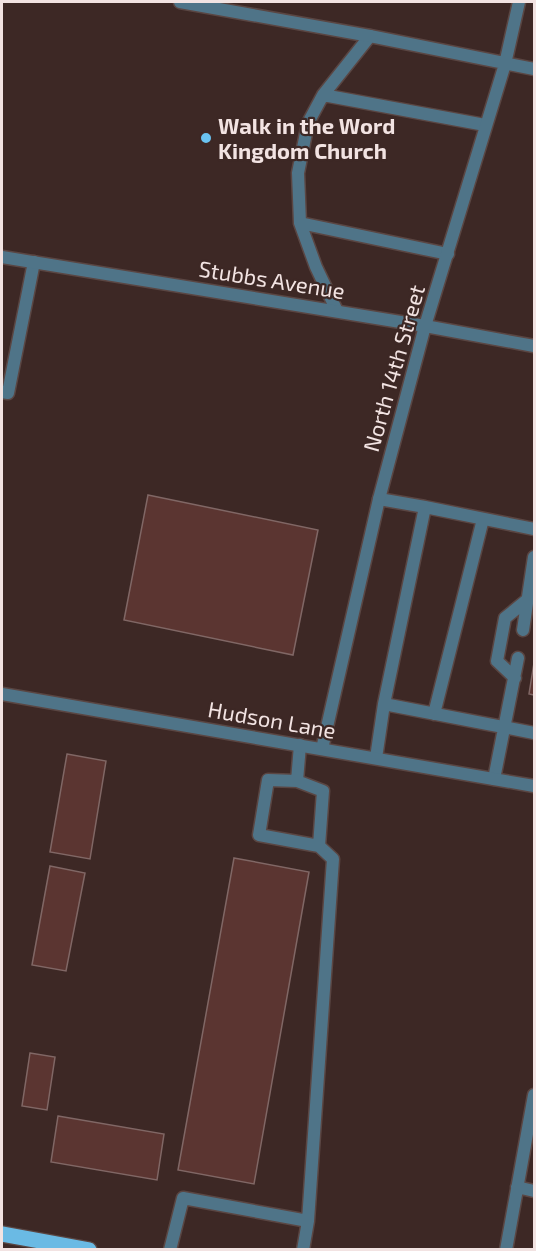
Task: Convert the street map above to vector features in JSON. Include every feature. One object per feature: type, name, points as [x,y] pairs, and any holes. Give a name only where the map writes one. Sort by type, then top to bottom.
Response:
[{"type":"main road","points":[[2,1234],[47,1246],[89,1250]]},
{"type":"street","points":[[180,2],[370,36],[534,69]]},
{"type":"street","name":"North 14th Street","points":[[322,749],[379,499],[425,326],[505,64],[519,2]]},
{"type":"street","points":[[336,311],[316,267],[300,223],[298,172],[308,123],[323,95],[370,36]]},
{"type":"street","points":[[323,95],[485,125]]},
{"type":"street","points":[[300,223],[448,254]]},
{"type":"street","name":"Stubbs Avenue","points":[[2,257],[336,311],[534,346]]},
{"type":"street","points":[[2,392],[8,393],[34,262]]},
{"type":"street","points":[[379,499],[534,529]]},
{"type":"street","points":[[376,758],[384,704],[424,507]]},
{"type":"street","points":[[434,714],[483,519]]},
{"type":"street","points":[[523,630],[534,557]]},
{"type":"street","points":[[515,678],[497,661],[505,618],[527,600]]},
{"type":"street","points":[[494,779],[518,658]]},
{"type":"street","name":"Hudson Lane","points":[[2,694],[534,786]]},
{"type":"street","points":[[384,704],[534,733]]},
{"type":"street","points":[[297,782],[300,745]]},
{"type":"street","points":[[303,1250],[308,1221],[333,859],[319,846],[259,835],[268,780],[297,782],[323,791],[319,846]]},
{"type":"street","points":[[506,1250],[533,1115],[534,1095]]},
{"type":"street","points":[[517,1187],[534,1191]]},
{"type":"street","points":[[170,1250],[183,1198],[308,1221]]},
{"type":"building","points":[[148,495],[318,530],[293,655],[124,620]]},
{"type":"building","points":[[534,663],[534,695],[529,694]]},
{"type":"building","points":[[67,754],[106,761],[90,859],[50,852]]},
{"type":"building","points":[[234,858],[309,872],[254,1184],[178,1170]]},
{"type":"building","points":[[50,866],[85,873],[66,971],[32,965]]},
{"type":"building","points":[[30,1053],[55,1057],[47,1110],[22,1106]]},
{"type":"building","points":[[58,1116],[164,1134],[157,1180],[51,1162]]},
{"type":"place","name":"Walk in the Word Kingdom Church","points":[[206,138]]}]
